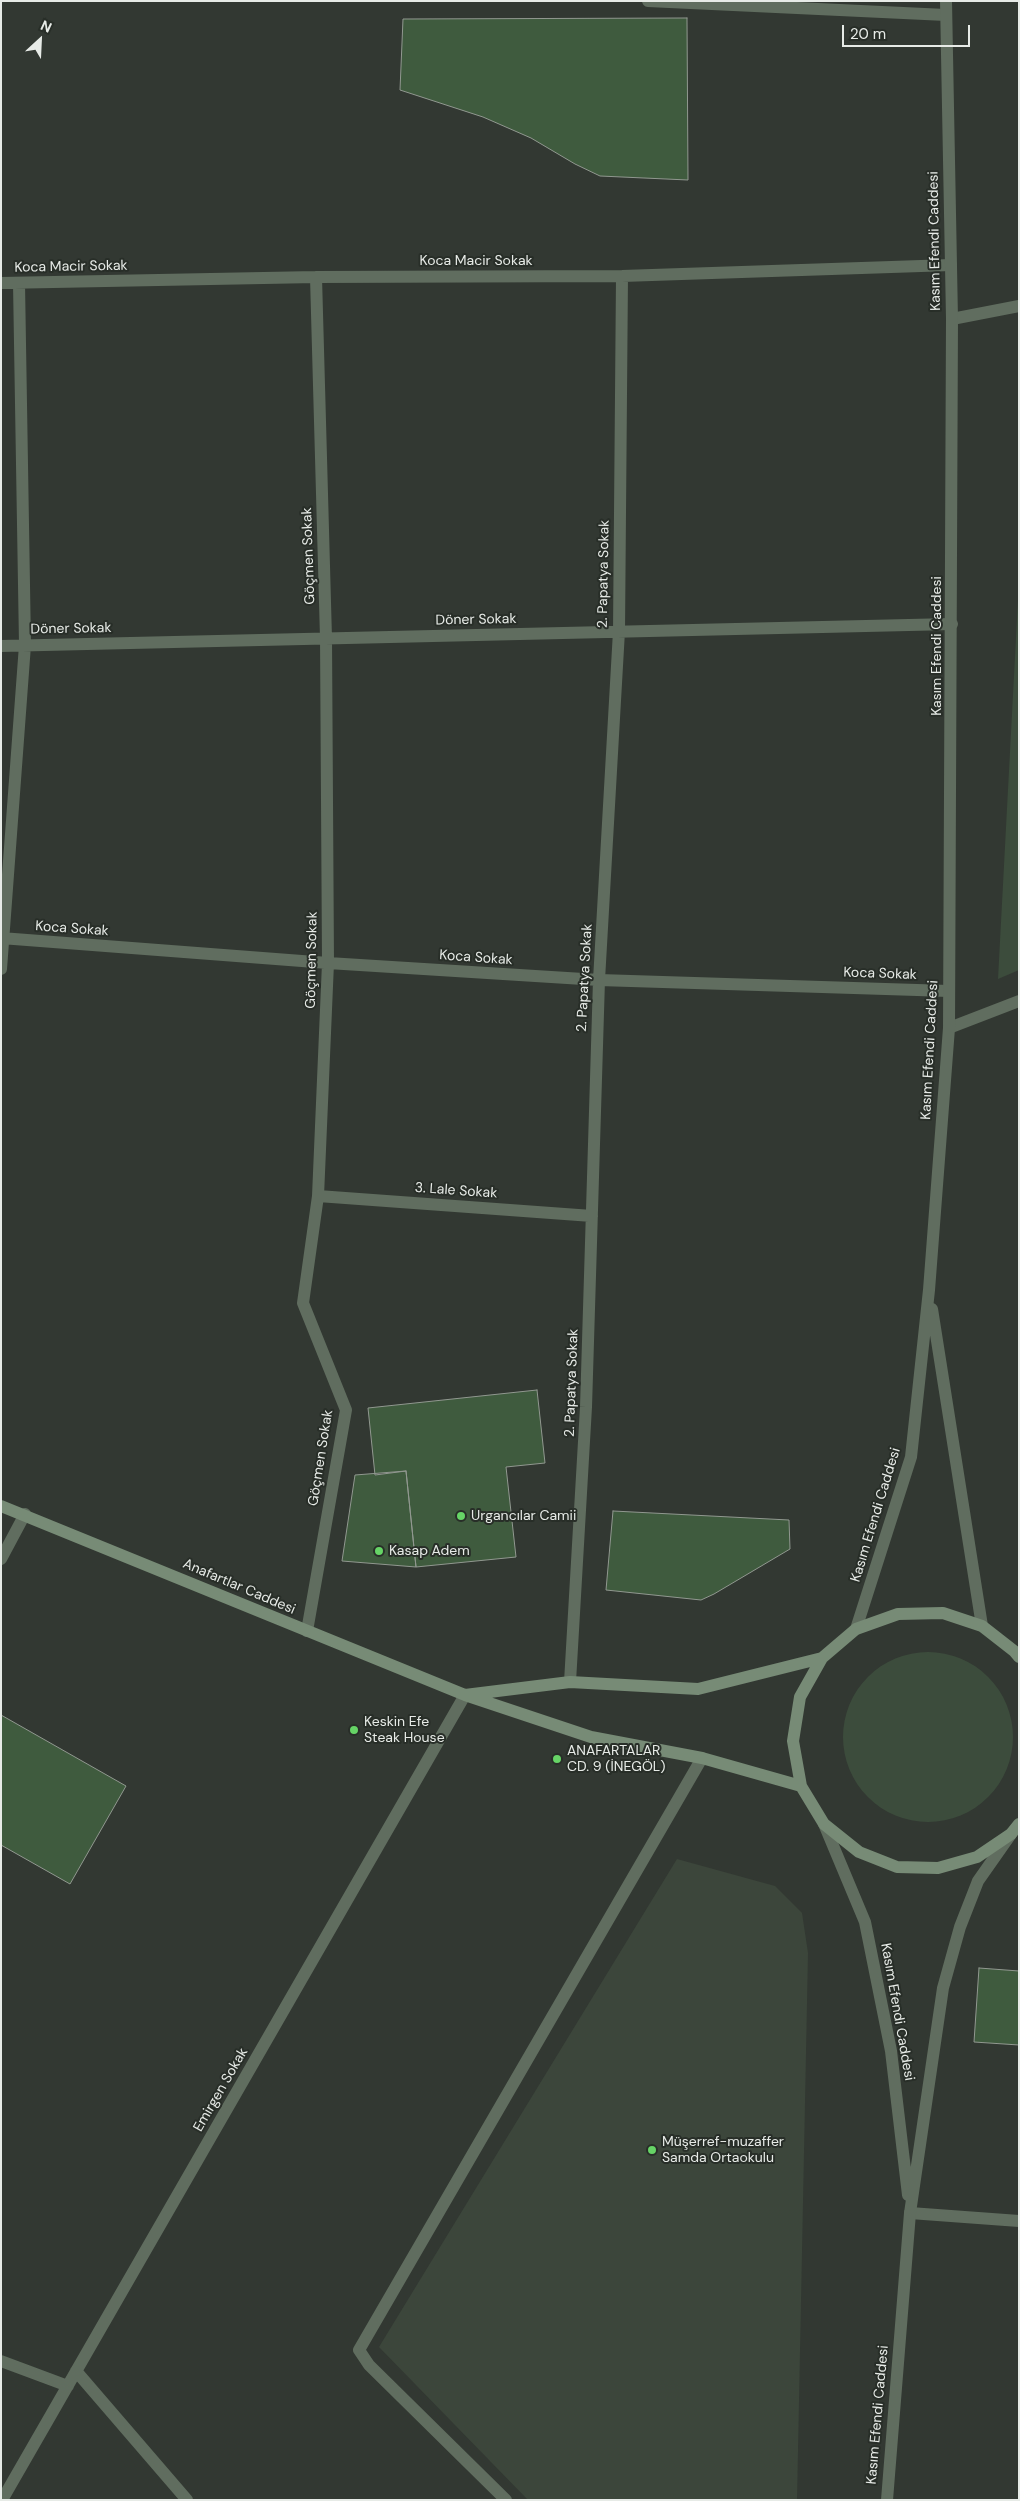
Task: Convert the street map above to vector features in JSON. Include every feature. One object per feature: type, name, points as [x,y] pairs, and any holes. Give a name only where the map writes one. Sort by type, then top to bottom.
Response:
[{"type":"main road","name":"Anafartlar Caddesi","points":[[1,1506],[25,1514],[306,1632],[465,1695],[591,1738],[702,1758],[801,1786]]},
{"type":"main road","points":[[1015,1829],[977,1857],[938,1868],[897,1867],[859,1852],[824,1824],[801,1786],[793,1741],[800,1697],[822,1658],[856,1629],[898,1614],[943,1613],[982,1626],[1017,1653]]},
{"type":"main road","points":[[465,1695],[570,1682],[698,1689],[822,1658]]},
{"type":"street","points":[[648,1],[946,15]]},
{"type":"street","name":"Kasım Efendi Caddesi","points":[[856,1629],[911,1457],[929,1290],[949,1028],[952,319],[946,1]]},
{"type":"street","name":"Koca Macir Sokak","points":[[1,283],[316,277],[622,276],[950,264]]},
{"type":"street","name":"2. Papatya Sokak","points":[[570,1682],[586,1407],[599,980],[619,631],[622,276]]},
{"type":"street","name":"Göçmen Sokak","points":[[306,1632],[346,1410],[303,1303],[318,1196],[328,964],[326,638],[316,277]]},
{"type":"street","points":[[1,969],[25,645],[19,283]]},
{"type":"street","points":[[952,319],[1019,306]]},
{"type":"street","name":"Döner Sokak","points":[[1,646],[952,624]]},
{"type":"street","name":"Koca Sokak","points":[[3,938],[328,964],[599,980],[949,991]]},
{"type":"street","points":[[949,1028],[1019,1001]]},
{"type":"street","name":"3. Lale Sokak","points":[[318,1196],[592,1216]]},
{"type":"street","name":"Kasım Efendi Caddesi","points":[[929,1290],[982,1626]]},
{"type":"street","points":[[1,1559],[25,1514]]},
{"type":"street","name":"Emirgen Sokak","points":[[2,2500],[465,1695]]},
{"type":"street","points":[[506,2500],[369,2365],[359,2350],[702,1758]]},
{"type":"street","name":"Kasım Efendi Caddesi","points":[[824,1824],[865,1922],[890,2051],[910,2213]]},
{"type":"street","name":"Kasım Efendi Caddesi","points":[[886,2500],[910,2213],[944,1988],[960,1927],[978,1882],[1015,1829]]},
{"type":"street","points":[[910,2213],[1019,2221]]},
{"type":"street","points":[[1,2361],[68,2386]]},
{"type":"street","points":[[76,2371],[187,2500]]},
{"type":"shaded area","points":[[1019,581],[1019,970],[998,979]]},
{"type":"shaded area","points":[[928,1652],[953,1656],[968,1662],[982,1671],[994,1683],[1003,1697],[1009,1712],[1013,1737],[1009,1762],[1003,1777],[994,1791],[982,1803],[968,1812],[953,1818],[928,1822],[903,1818],[888,1812],[874,1803],[862,1791],[853,1777],[847,1762],[843,1737],[847,1712],[853,1697],[862,1683],[874,1671],[888,1662],[903,1656]]},
{"type":"shaded area","name":"Müşerref-muzaffer Samda Ortaokulu","points":[[677,1859],[775,1886],[802,1913],[808,1953],[797,2500],[528,2500],[379,2347]]},
{"type":"building","points":[[687,18],[688,180],[600,176],[575,164],[531,138],[483,117],[400,90],[403,19]]},
{"type":"building","name":"Urgancılar Camii","points":[[537,1390],[545,1463],[506,1467],[516,1557],[416,1567],[406,1471],[375,1475],[368,1408]]},
{"type":"building","points":[[406,1471],[416,1567],[342,1561],[355,1475]]},
{"type":"building","points":[[613,1511],[789,1520],[790,1549],[701,1600],[606,1590]]},
{"type":"building","points":[[1,1715],[126,1786],[70,1884],[1,1845]]},
{"type":"building","points":[[979,1968],[1019,1971],[1019,2045],[974,2042]]},
{"type":"place","name":"Urgancılar Camii","points":[[461,1516]]},
{"type":"place","name":"Kasap Adem","points":[[379,1551]]},
{"type":"place","name":"Keskin Efe Steak House","points":[[354,1730]]},
{"type":"place","name":"ANAFARTALAR CD. 9 (İNEGÖL)","points":[[557,1759]]},
{"type":"place","name":"Müşerref-muzaffer Samda Ortaokulu","points":[[652,2150]]}]
